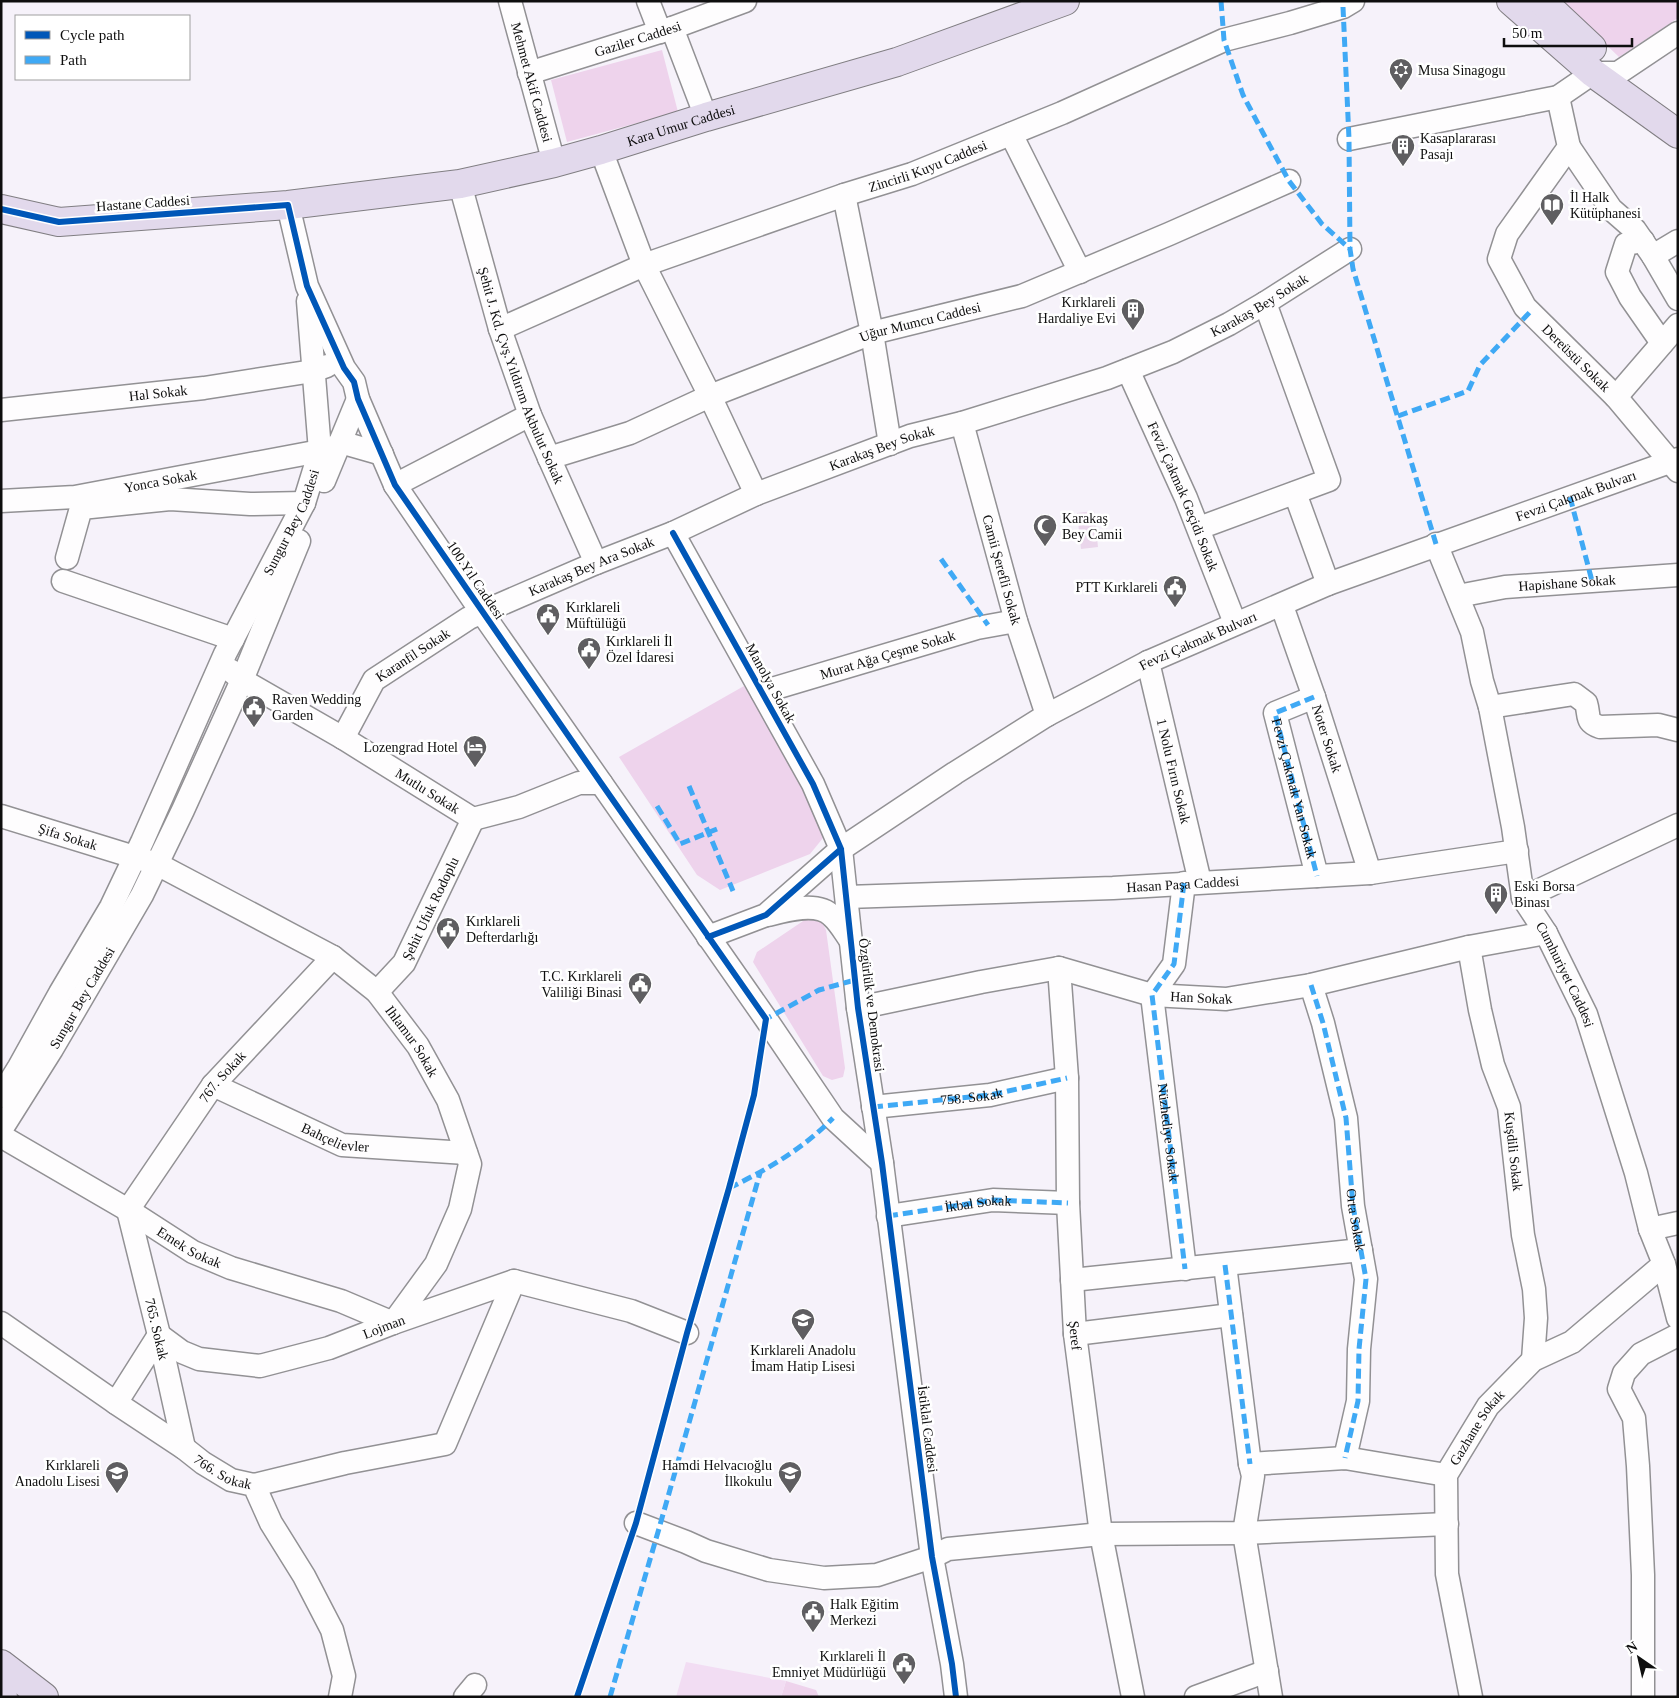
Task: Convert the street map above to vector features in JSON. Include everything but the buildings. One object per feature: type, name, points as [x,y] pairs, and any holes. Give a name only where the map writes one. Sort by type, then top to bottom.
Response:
[{"type":"main road","name":"Kara Umur Caddesi","points":[[288,206],[460,184],[554,163],[897,62],[1065,1]]},
{"type":"main road","points":[[1511,1],[1606,73],[1678,134]]},
{"type":"main road","points":[[1542,1],[1606,73],[1678,114]]},
{"type":"main road","name":"Hastane Caddesi","points":[[1,209],[59,222],[288,206]]},
{"type":"main road","points":[[1,1664],[44,1697]]},
{"type":"street","name":"Mehmet Akif Caddesi","points":[[510,1],[554,163]]},
{"type":"street","points":[[648,1],[666,30],[706,117]]},
{"type":"street","name":"Gaziler Caddesi","points":[[529,73],[666,30],[745,1]]},
{"type":"street","name":"Zincirli Kuyu Caddesi","points":[[500,330],[644,265],[912,174],[1062,113],[1224,40],[1290,24],[1343,7],[1353,1]]},
{"type":"street","points":[[1349,139],[1558,97],[1678,33]]},
{"type":"street","points":[[1558,97],[1569,146],[1585,173],[1611,209],[1635,230],[1678,299]]},
{"type":"street","points":[[1011,134],[1080,272]]},
{"type":"street","name":"Dereüstü Sokak","points":[[1569,146],[1507,234],[1499,259],[1524,306],[1608,389],[1675,464]]},
{"type":"street","points":[[601,150],[644,265],[710,396],[756,494]]},
{"type":"street","name":"Uğur Mumcu Caddesi","points":[[549,458],[630,433],[710,396],[872,333],[1022,296],[1289,181]]},
{"type":"street","name":"Şehit J. Kd. Çvş.Yıldırım Akbulut Sokak","points":[[460,184],[500,330],[530,415],[596,563]]},
{"type":"street","points":[[844,196],[872,333],[890,444]]},
{"type":"street","name":"100.Yıl Caddesi","points":[[288,206],[307,286],[313,371]]},
{"type":"street","points":[[1662,344],[1630,297],[1617,272],[1626,244],[1648,249],[1678,241]]},
{"type":"street","name":"Karakaş Bey Sokak","points":[[756,494],[910,436],[962,423],[1107,378],[1173,352],[1229,324],[1350,249]]},
{"type":"street","name":"100.Yıl Caddesi","points":[[307,286],[344,368],[354,382],[358,399],[395,485],[489,609],[600,783],[708,937]]},
{"type":"street","points":[[1199,528],[1329,480],[1265,303]]},
{"type":"street","points":[[1608,389],[1662,344],[1678,325]]},
{"type":"street","name":"Hal Sokak","points":[[1,410],[204,388],[313,371],[328,366],[344,368]]},
{"type":"street","name":"Fevzi Çakmak Geçidi Sokak","points":[[1128,370],[1199,528],[1235,623]]},
{"type":"street","name":"Sungur Bey Caddesi","points":[[1,1130],[56,1042],[142,895],[242,680],[330,447],[313,371]]},
{"type":"street","name":"Sungur Bey Caddesi","points":[[1,1096],[111,907],[233,639],[304,503],[330,447],[358,399]]},
{"type":"street","points":[[395,485],[530,415]]},
{"type":"street","name":"Camii Şerefli Sokak","points":[[962,423],[1016,621],[1047,715]]},
{"type":"street","points":[[330,447],[382,454]]},
{"type":"street","name":"Yonca Sokak","points":[[1,501],[75,497],[330,447]]},
{"type":"street","name":"Fevzi Çakmak Bulvarı","points":[[766,915],[841,850],[955,773],[1047,715],[1148,662],[1235,623],[1282,606],[1328,584],[1436,544],[1675,464]]},
{"type":"street","points":[[1295,493],[1328,584]]},
{"type":"street","name":"Karakaş Bey Ara Sokak","points":[[489,609],[673,532],[756,494]]},
{"type":"street","points":[[67,558],[81,508],[170,500],[250,504],[304,503]]},
{"type":"street","name":"Manolya Sokak","points":[[673,532],[813,784],[841,850]]},
{"type":"street","name":"Cumhuriyet Caddesi","points":[[1436,544],[1472,632],[1482,681],[1490,707],[1517,851],[1523,898],[1546,933],[1586,1014],[1636,1173],[1650,1230],[1664,1264],[1678,1318]]},
{"type":"street","name":"Hapishane Sokak","points":[[1458,596],[1504,587],[1678,575]]},
{"type":"street","points":[[63,581],[233,639]]},
{"type":"street","name":"Noter Sokak","points":[[1282,606],[1314,697],[1370,873]]},
{"type":"street","name":"Karanfil Sokak","points":[[344,738],[374,680],[469,618],[489,609]]},
{"type":"street","name":"Murat Ağa Çeşme Sokak","points":[[762,692],[977,628],[1016,621]]},
{"type":"street","name":"1 Nolu Fırın Sokak","points":[[1148,662],[1192,883]]},
{"type":"street","points":[[222,664],[242,680]]},
{"type":"street","name":"Mutlu Sokak","points":[[242,680],[344,738],[473,819],[519,807],[579,784],[600,783]]},
{"type":"street","points":[[1490,707],[1574,694],[1586,703],[1588,719],[1592,724],[1600,727],[1658,725],[1678,730]]},
{"type":"street","name":"Fevzi Çakmak Yan Sokak","points":[[1314,697],[1275,713],[1317,876]]},
{"type":"street","name":"Şifa Sokak","points":[[1,816],[134,858]]},
{"type":"street","name":"Şehit Ufuk Rodoplu","points":[[377,992],[404,963],[473,819]]},
{"type":"street","points":[[1523,898],[1678,825]]},
{"type":"street","name":"Özgürlük ve Demokrasi","points":[[841,850],[858,1008],[882,1163]]},
{"type":"street","name":"Hasan Paşa Caddesi","points":[[847,897],[1192,883],[1370,873],[1517,851]]},
{"type":"street","points":[[134,858],[157,864]]},
{"type":"street","name":"Ihlamur Sokak","points":[[157,864],[333,957],[377,992],[418,1046],[448,1100],[470,1164],[460,1209],[436,1264],[393,1323]]},
{"type":"street","points":[[1152,995],[1174,964],[1192,883]]},
{"type":"street","name":"Fevzi Çakmak Bulvarı","points":[[708,937],[766,915],[791,909],[820,909],[831,914],[851,942]]},
{"type":"street","name":"Han Sokak","points":[[858,1008],[1059,968],[1152,995],[1226,999],[1311,985],[1469,947],[1546,933]]},
{"type":"street","points":[[708,937],[833,1118],[882,1163]]},
{"type":"street","name":"Kuşdili Sokak","points":[[1469,947],[1480,1010],[1493,1065],[1509,1107],[1524,1235],[1534,1289],[1536,1318],[1533,1360]]},
{"type":"street","name":"767. Sokak","points":[[128,1210],[214,1085],[333,957]]},
{"type":"street","name":"Şeref","points":[[1059,968],[1067,1078],[1068,1203],[1075,1334],[1101,1534],[1133,1697]]},
{"type":"street","name":"Orta Sokak","points":[[1311,985],[1323,1023],[1346,1118],[1353,1206],[1366,1280],[1359,1349],[1358,1401],[1345,1458]]},
{"type":"street","name":"Nüzhediye Sokak","points":[[1152,995],[1184,1269]]},
{"type":"street","name":"758. Sokak","points":[[873,1107],[990,1095],[1067,1078]]},
{"type":"street","name":"Bahçelievler","points":[[214,1085],[342,1145],[466,1153]]},
{"type":"street","name":"Emek Sokak","points":[[1,1136],[128,1210],[193,1252],[231,1268],[341,1301],[393,1323]]},
{"type":"street","name":"İstiklal Caddesi","points":[[882,1163],[932,1556],[952,1664],[956,1697]]},
{"type":"street","name":"İkbal Sokak","points":[[888,1216],[993,1200],[1068,1203]]},
{"type":"street","name":"765. Sokak","points":[[128,1210],[159,1335],[184,1448]]},
{"type":"street","points":[[1650,1230],[1678,1223]]},
{"type":"street","points":[[1072,1280],[1361,1250]]},
{"type":"street","name":"Gazhane Sokak","points":[[1471,1697],[1447,1574],[1446,1474],[1488,1406],[1533,1360],[1572,1342],[1664,1264]]},
{"type":"street","points":[[1225,1265],[1253,1476],[1244,1534],[1272,1697]]},
{"type":"street","points":[[254,1485],[345,1463],[445,1444],[514,1281],[631,1311],[687,1333]]},
{"type":"street","name":"Lojman","points":[[159,1335],[182,1352],[199,1359],[260,1366],[329,1348],[393,1323],[514,1281]]},
{"type":"street","points":[[1075,1334],[1231,1315]]},
{"type":"street","name":"766. Sokak","points":[[1,1323],[184,1448],[203,1463],[231,1480],[254,1485],[271,1523],[304,1576],[332,1630],[344,1676],[340,1697]]},
{"type":"street","points":[[116,1403],[159,1335]]},
{"type":"street","points":[[1643,1697],[1643,1575],[1638,1466],[1634,1418],[1620,1389],[1624,1373],[1641,1354],[1678,1336]]},
{"type":"street","points":[[1250,1464],[1345,1458],[1446,1474]]},
{"type":"street","points":[[636,1523],[706,1551],[769,1570],[824,1578],[876,1576],[948,1549],[1101,1534],[1244,1534],[1447,1524]]},
{"type":"street","points":[[1196,1697],[1267,1671]]},
{"type":"shaded area","points":[[1561,1],[1678,1],[1678,18],[1619,57]]},
{"type":"shaded area","points":[[662,50],[678,112],[567,142],[551,80]]},
{"type":"shaded area","points":[[1094,511],[1098,547],[1081,549],[1077,513]]},
{"type":"shaded area","points":[[744,686],[801,778],[818,818],[823,838],[810,854],[720,890],[697,875],[619,757]]},
{"type":"shaded area","points":[[809,917],[820,919],[826,930],[845,1068],[843,1077],[832,1080],[823,1076],[753,962],[757,952]]},
{"type":"shaded area","points":[[686,1662],[786,1681],[781,1697],[676,1697]]},
{"type":"shaded area","points":[[786,1681],[816,1690],[819,1697],[781,1697]]},
{"type":"marked path","points":[[1221,1],[1224,40],[1243,95],[1289,181],[1322,224],[1350,249]]},
{"type":"marked path","points":[[1343,7],[1349,139],[1350,249],[1353,269],[1436,544]]},
{"type":"marked path","points":[[1398,416],[1468,391],[1480,365],[1530,312]]},
{"type":"marked path","points":[[1570,497],[1592,581]]},
{"type":"marked path","points":[[941,559],[988,625]]},
{"type":"marked path","points":[[1314,697],[1275,713],[1317,876]]},
{"type":"marked path","points":[[689,786],[733,891]]},
{"type":"marked path","points":[[657,806],[680,844],[717,829]]},
{"type":"marked path","points":[[1184,883],[1174,964],[1152,995],[1185,1269]]},
{"type":"marked path","points":[[765,1023],[766,1019],[819,990],[855,980]]},
{"type":"marked path","points":[[1311,985],[1323,1023],[1346,1118],[1353,1206],[1366,1279],[1359,1349],[1358,1401],[1345,1458]]},
{"type":"marked path","points":[[873,1107],[990,1095],[1067,1078]]},
{"type":"marked path","points":[[729,1188],[784,1158],[810,1139],[833,1118]]},
{"type":"marked path","points":[[610,1697],[760,1173]]},
{"type":"marked path","points":[[888,1216],[993,1200],[1068,1203]]},
{"type":"marked path","points":[[1225,1265],[1250,1464]]},
{"type":"cycle path","points":[[1,209],[59,222],[288,205],[307,286],[344,368],[354,382],[358,399],[395,485],[766,1019],[754,1095],[636,1523],[577,1697]]},
{"type":"cycle path","points":[[673,533],[813,784],[841,849],[858,1008],[882,1163],[932,1557],[952,1664],[956,1697]]},
{"type":"cycle path","points":[[708,937],[766,915],[841,849]]},
{"type":"place","name":"Musa Sinagogu","points":[[1401,91]]},
{"type":"place","name":"Kasaplararası Pasajı","points":[[1403,167]]},
{"type":"place","name":"İl Halk Kütüphanesi","points":[[1552,226]]},
{"type":"place","name":"Kırklareli Hardaliye Evi","points":[[1133,331]]},
{"type":"place","name":"Karakaş Bey Camii","points":[[1045,547]]},
{"type":"place","name":"PTT Kırklareli","points":[[1175,608]]},
{"type":"place","name":"Kırklareli Müftülüğü","points":[[548,636]]},
{"type":"place","name":"Kırklareli İl Özel İdaresi","points":[[589,670]]},
{"type":"place","name":"Raven Wedding Garden","points":[[254,728]]},
{"type":"place","name":"Lozengrad Hotel","points":[[475,768]]},
{"type":"place","name":"Eski Borsa Binası","points":[[1496,915]]},
{"type":"place","name":"Kırklareli Defterdarlığı","points":[[448,950]]},
{"type":"place","name":"T.C. Kırklareli Valiliği Binasi","points":[[640,1005]]},
{"type":"place","name":"Kırklareli Anadolu İmam Hatip Lisesi","points":[[803,1341]]},
{"type":"place","name":"Kırklareli Anadolu Lisesi","points":[[117,1494]]},
{"type":"place","name":"Hamdi Helvacıoğlu İlkokulu","points":[[790,1494]]},
{"type":"place","name":"Halk Eğitim Merkezi","points":[[813,1633]]},
{"type":"place","name":"Kırklareli İl Emniyet Müdürlüğü","points":[[904,1685]]}]
